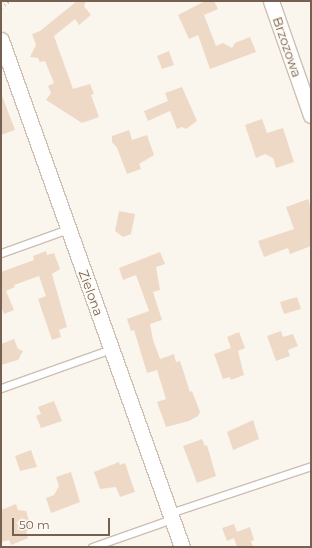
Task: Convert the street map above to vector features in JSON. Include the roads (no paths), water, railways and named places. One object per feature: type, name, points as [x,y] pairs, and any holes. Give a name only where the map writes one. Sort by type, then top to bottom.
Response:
[{"type":"street","name":"Brzozowa","points":[[271,1],[311,115]]},
{"type":"street","name":"Zielona","points":[[1,40],[182,547]]},
{"type":"lane","points":[[1,253],[68,229]]},
{"type":"lane","points":[[1,388],[111,349]]},
{"type":"lane","points":[[92,547],[171,516],[311,466]]}]
